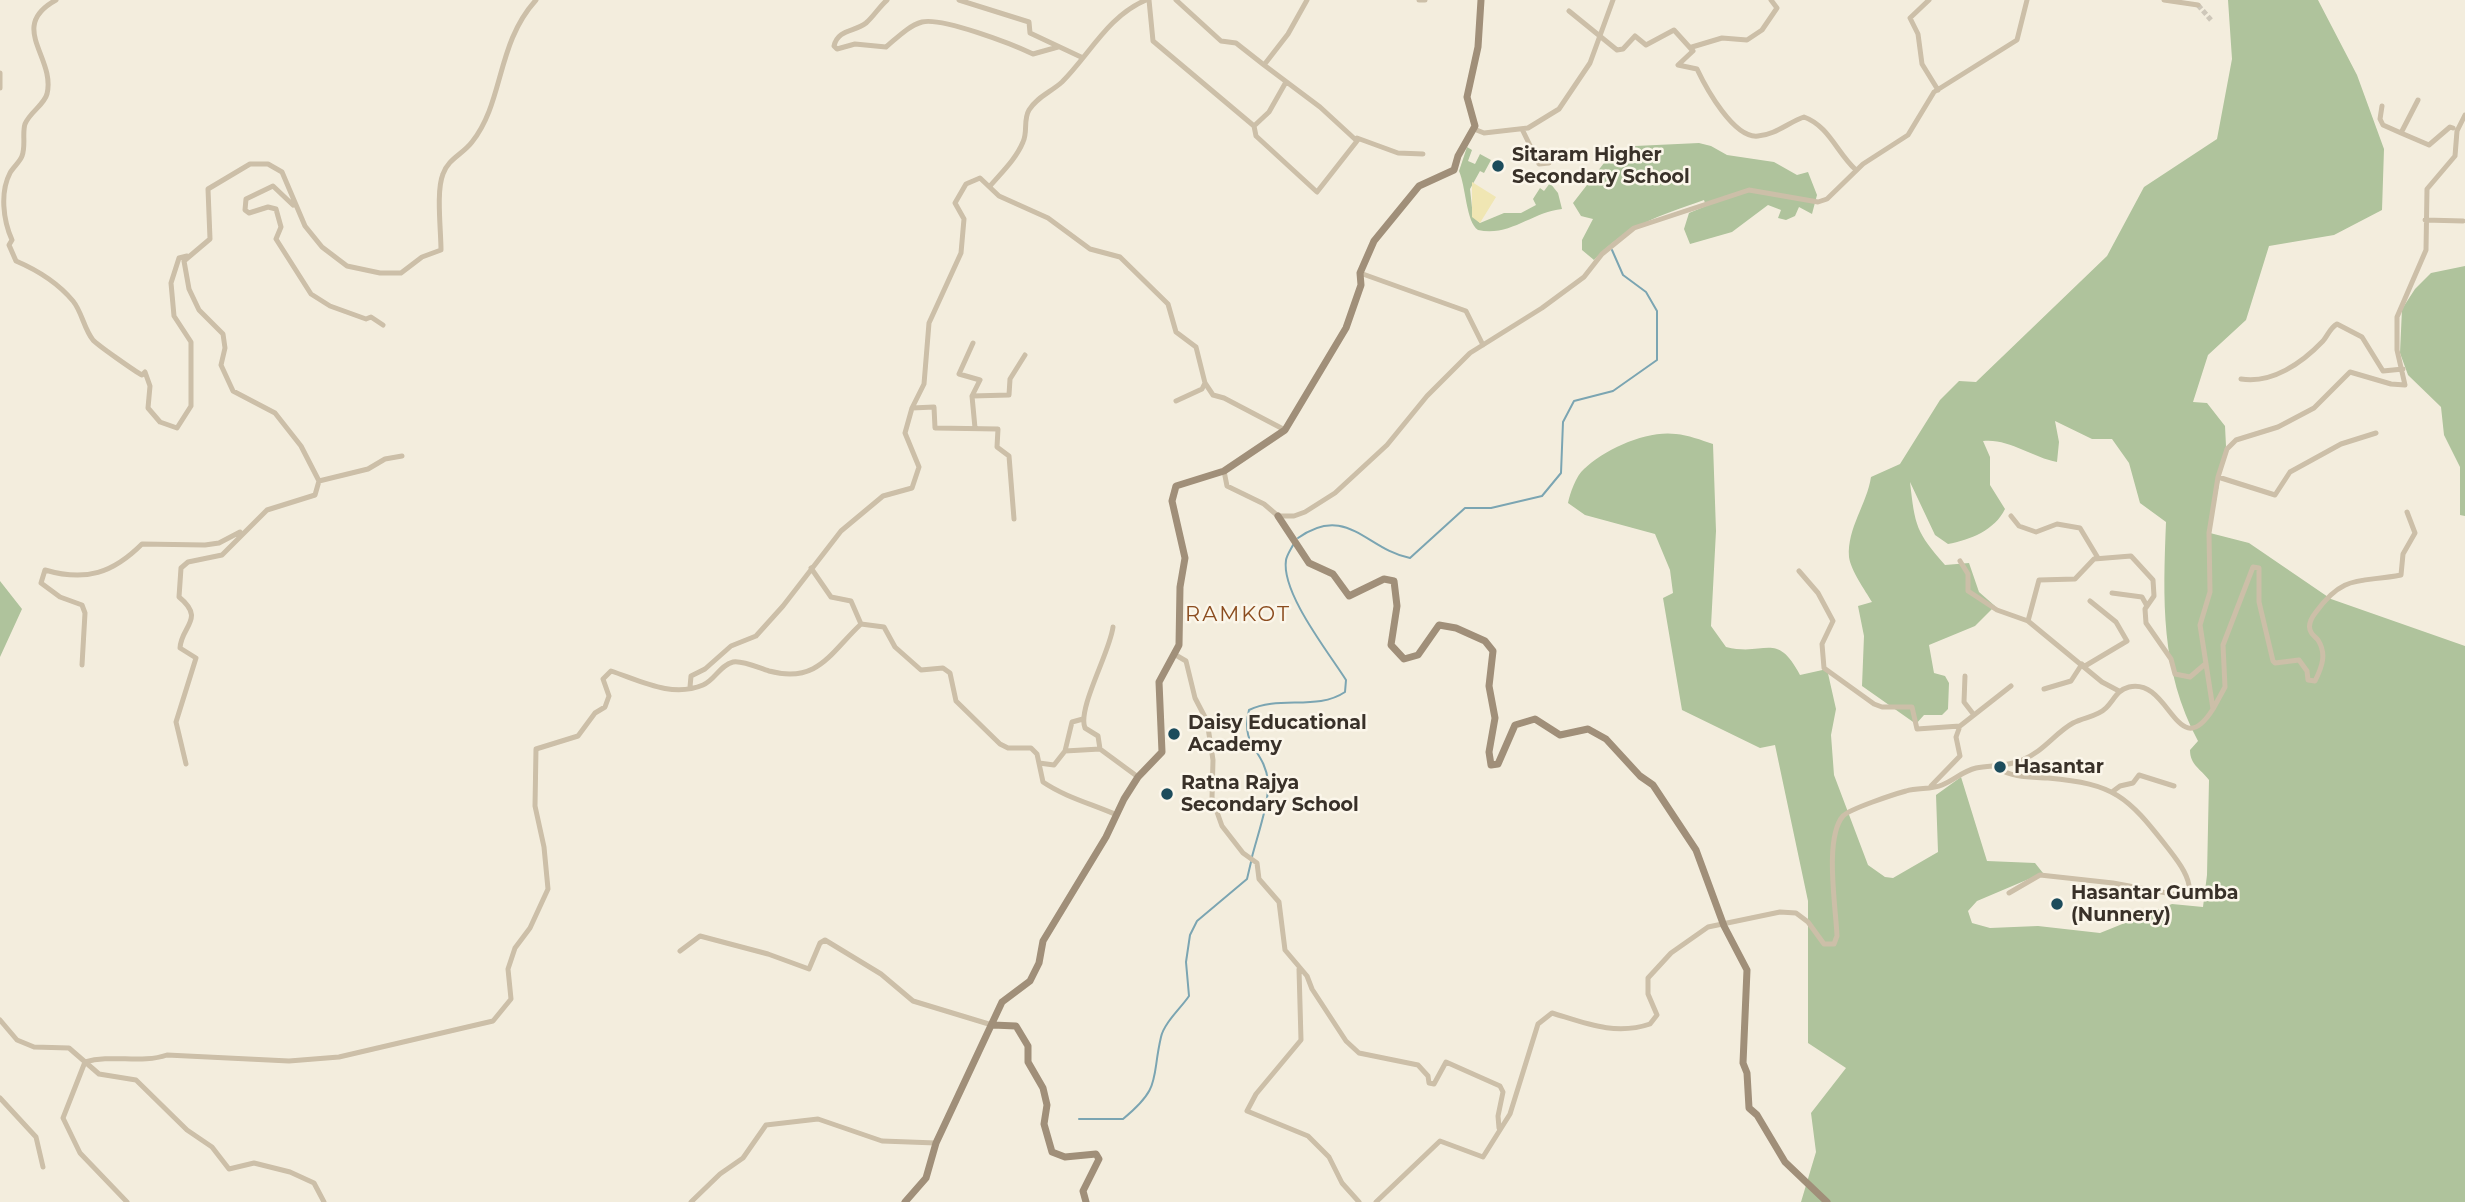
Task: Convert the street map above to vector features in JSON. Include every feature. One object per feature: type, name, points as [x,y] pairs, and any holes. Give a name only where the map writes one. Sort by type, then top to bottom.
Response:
[{"type":"main road","points":[[905,1202],[926,1178],[936,1143],[1002,1002],[1030,981],[1039,963],[1043,941],[1138,777],[1162,752],[1159,682],[1174,654],[1180,635],[1180,587],[1185,558],[1172,501],[1174,490],[1176,486],[1224,471],[1285,430],[1346,328],[1361,285],[1360,273],[1374,241],[1419,186],[1454,170],[1458,156],[1474,129],[1474,114],[1467,97],[1478,47],[1481,0]]},
{"type":"main road","points":[[1278,516],[1309,563],[1333,574],[1349,596],[1384,579],[1394,580],[1397,606],[1391,645],[1404,659],[1413,659],[1418,655],[1439,625],[1456,628],[1489,643],[1493,651],[1489,686],[1495,718],[1489,752],[1491,765],[1498,764],[1515,726],[1530,719],[1541,721],[1560,734],[1588,729],[1606,739],[1640,776],[1653,785],[1696,850],[1724,926],[1747,970],[1743,1063],[1747,1073],[1749,1108],[1757,1115],[1786,1162],[1827,1202]]},
{"type":"main road","points":[[993,1025],[1016,1026],[1024,1035],[1028,1046],[1028,1062],[1043,1088],[1047,1105],[1044,1124],[1052,1152],[1065,1157],[1096,1154],[1099,1159],[1086,1181],[1083,1191],[1086,1202]]},
{"type":"street","points":[[56,0],[39,10],[34,19],[40,57],[49,79],[47,97],[25,123],[23,155],[4,184],[6,227],[12,240],[9,245],[16,261],[41,271],[74,302],[95,343],[126,362],[136,372],[142,375],[145,372],[150,386],[148,408],[160,422],[177,428],[191,406],[191,342],[174,316],[171,283],[179,258],[187,256],[210,239],[208,189],[250,164],[268,164],[282,172],[296,207],[322,247],[347,266],[380,273],[401,273],[422,257],[441,250],[442,175],[450,162],[472,142],[482,124],[505,51],[526,12],[536,0]]},
{"type":"street","points":[[887,0],[866,24],[836,39],[834,46],[837,49],[855,44],[886,47],[907,29],[924,22],[942,23],[1008,42],[1033,54],[1058,47]]},
{"type":"street","points":[[959,0],[971,1],[1029,22],[1030,33],[1081,57]]},
{"type":"street","points":[[990,186],[1024,141],[1030,109],[1062,81],[1081,57],[1097,44],[1116,18],[1128,8],[1148,0],[1153,41],[1254,126],[1256,136],[1317,192],[1357,138]]},
{"type":"street","points":[[1176,0],[1221,41],[1236,43],[1357,138],[1398,153],[1423,154]]},
{"type":"street","points":[[1264,65],[1288,34],[1307,0]]},
{"type":"street","points":[[1419,0],[1425,0]]},
{"type":"street","points":[[1474,129],[1484,133],[1522,129],[1537,124],[1559,109],[1590,63],[1602,36],[1603,21],[1613,0]]},
{"type":"street","points":[[1692,47],[1722,38],[1747,40],[1772,19],[1777,8],[1771,0]]},
{"type":"street","points":[[1929,0],[1910,18],[1917,34],[1922,64],[1938,90]]},
{"type":"street","points":[[1224,471],[1227,486],[1264,504],[1278,516],[1294,516],[1305,512],[1335,493],[1387,444],[1445,376],[1483,345],[1542,308],[1584,277],[1602,254],[1634,228],[1749,190],[1818,202],[1832,196],[1856,170],[1908,135],[1920,111],[1938,90],[2017,40],[2027,0]]},
{"type":"street","points":[[2164,0],[2198,5]]},
{"type":"street","points":[[1569,11],[1579,22],[1620,50],[1636,36],[1646,45],[1673,29],[1692,47]]},
{"type":"street","points":[[1692,47],[1693,51],[1678,65],[1697,69],[1711,96],[1740,131],[1758,136],[1804,117],[1821,125],[1842,158],[1856,170]]},
{"type":"street","points":[[0,73],[0,88]]},
{"type":"street","points":[[1254,126],[1269,112],[1286,82]]},
{"type":"street","points":[[2401,133],[2418,100]]},
{"type":"street","points":[[2382,106],[2380,120],[2383,125],[2429,145],[2449,127],[2453,128]]},
{"type":"street","points":[[2213,709],[2204,665],[2200,625],[2210,592],[2209,533],[2218,477],[2230,443],[2278,427],[2314,408],[2350,372],[2391,384],[2405,385],[2397,349],[2397,317],[2426,250],[2427,188],[2455,156],[2456,131],[2465,115]]},
{"type":"street","points":[[1522,129],[1539,164],[1546,166],[1549,163]]},
{"type":"street","points":[[690,687],[691,676],[705,669],[717,655],[756,636],[841,531],[883,496],[912,488],[919,467],[905,433],[912,408],[924,384],[929,323],[961,253],[964,219],[955,203],[966,184],[980,178],[999,196],[1048,218],[1090,249],[1121,257],[1168,304],[1176,332],[1196,347],[1205,383],[1213,395],[1224,398],[1285,430]]},
{"type":"street","points":[[296,207],[273,186],[247,199],[245,205],[249,213],[268,207],[276,209],[281,220],[276,239],[311,294],[330,306],[366,319],[371,317],[383,325]]},
{"type":"street","points":[[2425,220],[2463,221]]},
{"type":"street","points":[[186,764],[177,722],[196,658],[180,648],[191,621],[191,610],[179,597],[181,568],[188,562],[222,555],[243,531],[267,510],[315,495],[319,481],[301,446],[280,419],[233,391],[221,365],[225,348],[223,334],[199,310],[189,289],[184,261],[187,256]]},
{"type":"street","points":[[1360,273],[1466,311],[1483,345]]},
{"type":"street","points":[[2241,379],[2268,379],[2290,367],[2304,358],[2337,324],[2362,337],[2382,371],[2403,369]]},
{"type":"street","points":[[973,343],[959,374],[980,380],[972,396],[975,428]]},
{"type":"street","points":[[972,396],[1009,395],[1010,379],[1025,355]]},
{"type":"street","points":[[1176,401],[1202,389],[1205,383]]},
{"type":"street","points":[[912,408],[934,407],[935,428],[998,429],[997,447],[1009,456],[1014,519]]},
{"type":"street","points":[[2218,477],[2275,495],[2291,472],[2341,444],[2376,433]]},
{"type":"street","points":[[319,481],[368,469],[385,459],[402,456]]},
{"type":"street","points":[[1376,1202],[1440,1141],[1483,1157],[1510,1114],[1538,1024],[1552,1013],[1575,1022],[1622,1031],[1650,1024],[1657,1015],[1648,994],[1648,978],[1671,953],[1708,928],[1780,912],[1796,913],[1808,922],[1824,944],[1834,944],[1837,936],[1832,845],[1843,816],[1908,790],[1929,789],[1975,769],[2021,761],[2040,751],[2070,724],[2106,708],[2119,691],[2130,686],[2151,690],[2180,726],[2189,729],[2201,724],[2225,687],[2223,645],[2253,568],[2259,568],[2259,601],[2273,661],[2300,660],[2307,671],[2308,680],[2315,681],[2323,658],[2319,641],[2311,632],[2310,621],[2329,593],[2343,586],[2363,578],[2402,575],[2403,554],[2415,533],[2407,512]]},
{"type":"street","points":[[2011,516],[2019,527],[2036,532],[2057,524],[2080,528],[2098,558]]},
{"type":"street","points":[[82,665],[85,613],[82,605],[60,597],[41,583],[45,570],[71,577],[93,576],[118,565],[142,544],[205,545],[219,543],[243,531]]},
{"type":"street","points":[[2028,621],[2039,580],[2075,579],[2098,558],[2128,555],[2151,573],[2155,588],[2145,614],[2149,632],[2171,659],[2175,674],[2190,677],[2204,665]]},
{"type":"street","points":[[1960,561],[1968,574],[1969,591],[1997,610],[2028,621],[2102,682],[2119,691]]},
{"type":"street","points":[[811,568],[819,584],[831,597],[851,601],[861,624]]},
{"type":"street","points":[[1799,571],[1818,593],[1826,613],[1833,621],[1822,644],[1824,668],[1874,704],[1882,707],[1912,707],[1917,729],[1960,726]]},
{"type":"street","points":[[2112,593],[2141,597],[2147,606]]},
{"type":"street","points":[[2045,689],[2071,681],[2084,665],[2127,641],[2116,622],[2090,601]]},
{"type":"street","points":[[85,1062],[107,1058],[154,1059],[167,1055],[289,1061],[339,1057],[493,1021],[511,999],[508,969],[515,948],[530,928],[548,889],[544,847],[535,806],[536,749],[578,736],[594,713],[605,707],[609,696],[603,680],[611,671],[670,692],[704,685],[726,665],[736,661],[774,672],[795,674],[814,671],[861,624]]},
{"type":"street","points":[[861,624],[884,627],[895,647],[921,670],[943,668],[950,673],[956,701],[967,715],[1009,748],[1031,748],[1037,754],[1044,782],[1058,793],[1117,815]]},
{"type":"street","points":[[1100,749],[1098,736],[1085,728],[1083,719],[1093,684],[1106,656],[1113,627]]},
{"type":"street","points":[[1174,654],[1186,661],[1195,698],[1207,722],[1213,760],[1212,798],[1222,826],[1243,853],[1257,863],[1259,879],[1279,902],[1285,950],[1346,1041],[1359,1053],[1418,1065],[1428,1076],[1429,1083],[1434,1084],[1446,1062],[1500,1086],[1503,1092],[1497,1116],[1499,1128]]},
{"type":"street","points":[[1965,676],[1964,702],[1974,715]]},
{"type":"street","points":[[1929,789],[1960,756],[1956,737],[1960,726],[2011,686]]},
{"type":"street","points":[[1039,763],[1054,765],[1065,751],[1072,722],[1083,719]]},
{"type":"street","points":[[1065,751],[1100,749],[1138,777]]},
{"type":"street","points":[[1996,767],[2017,776],[2084,782],[2127,799],[2175,858],[2191,885],[2189,894],[2183,897],[2104,881],[2040,875],[2009,893]]},
{"type":"street","points":[[2112,792],[2120,786],[2133,783],[2139,775],[2174,786]]},
{"type":"street","points":[[680,951],[700,936],[768,954],[809,969],[820,943],[825,940],[881,974],[913,1001],[993,1025]]},
{"type":"street","points":[[1298,967],[1301,1040],[1256,1094],[1247,1111],[1308,1136],[1329,1157],[1342,1183],[1359,1202]]},
{"type":"street","points":[[0,1020],[17,1040],[34,1047],[69,1048],[99,1074],[136,1080],[187,1129],[212,1147],[229,1169],[254,1163],[290,1172],[314,1183],[324,1202]]},
{"type":"street","points":[[85,1062],[63,1118],[85,1160],[127,1202]]},
{"type":"street","points":[[0,1098],[36,1137],[43,1167]]},
{"type":"street","points":[[691,1202],[720,1174],[743,1158],[766,1125],[818,1119],[882,1141],[936,1143]]},
{"type":"green space","points":[[2228,0],[2318,0],[2357,75],[2384,149],[2382,210],[2334,235],[2269,246],[2246,320],[2208,355],[2193,402],[2207,403],[2225,426],[2226,446],[2210,533],[2249,543],[2331,599],[2465,646],[2465,1202],[1801,1202],[1816,1152],[1811,1113],[1846,1068],[1808,1043],[1808,901],[1775,745],[1760,748],[1682,710],[1663,598],[1673,593],[1670,570],[1655,534],[1585,515],[1568,503],[1572,490],[1581,472],[1603,455],[1627,442],[1652,435],[1676,434],[1713,444],[1716,531],[1711,626],[1726,647],[1777,649],[1792,661],[1800,675],[1827,669],[1836,709],[1831,735],[1834,775],[1868,865],[1885,877],[1893,878],[1938,852],[1936,795],[1961,777],[1987,861],[2035,863],[2043,873],[1977,901],[1968,911],[1972,923],[1990,928],[2038,926],[2100,933],[2172,904],[2203,907],[2207,875],[2209,780],[2192,759],[2190,750],[2198,741],[2186,714],[2170,661],[2164,579],[2166,522],[2140,503],[2129,463],[2112,439],[2092,439],[2055,421],[2059,442],[2057,462],[2002,442],[1983,441],[1990,457],[1990,485],[2005,509],[1995,523],[1981,533],[1948,544],[1935,535],[1910,482],[1913,509],[1922,536],[1945,565],[1969,563],[1979,592],[1995,606],[1975,626],[1929,645],[1934,673],[1945,676],[1949,683],[1948,709],[1942,715],[1924,715],[1916,724],[1862,686],[1864,636],[1858,606],[1872,602],[1852,568],[1849,546],[1871,477],[1900,464],[1940,400],[1959,381],[1976,382],[2107,256],[2144,187],[2217,139],[2232,59]]},
{"type":"green space","points":[[1699,143],[1727,155],[1774,162],[1797,175],[1808,172],[1817,195],[1812,214],[1799,207],[1795,216],[1786,220],[1778,218],[1781,210],[1768,205],[1732,232],[1690,244],[1684,229],[1689,213],[1706,206],[1704,200],[1631,230],[1594,260],[1582,250],[1582,240],[1593,219],[1581,216],[1573,203],[1604,163],[1635,146]]},
{"type":"green space","points":[[1467,147],[1472,150],[1468,161],[1475,164],[1480,154],[1491,160],[1484,173],[1480,171],[1470,189],[1473,217],[1480,223],[1504,213],[1521,213],[1536,205],[1533,199],[1540,188],[1544,191],[1550,183],[1558,193],[1562,209],[1500,230],[1478,230],[1471,220],[1459,171]]},
{"type":"green space","points":[[2465,266],[2465,516],[2460,515],[2460,467],[2444,435],[2441,407],[2408,375],[2400,353],[2402,309],[2415,289],[2431,273]]},
{"type":"green space","points":[[0,581],[22,609],[0,657]]},
{"type":"sand","points":[[1472,182],[1496,197],[1480,223],[1472,217]]},
{"type":"waterway","points":[[1298,538],[1315,528],[1330,525],[1344,527],[1381,547],[1410,558],[1465,508],[1491,508],[1542,496],[1561,473],[1563,422],[1574,401],[1613,391],[1657,360],[1657,311],[1646,292],[1623,275],[1612,250]]},
{"type":"waterway","points":[[1252,857],[1265,808],[1268,781],[1266,770],[1250,740],[1247,723],[1249,710],[1273,704],[1322,701],[1345,692],[1346,680],[1308,622],[1291,589],[1286,574],[1286,560],[1293,545]]},
{"type":"waterway","points":[[1079,1119],[1123,1119],[1144,1099],[1153,1082],[1163,1032],[1189,996],[1186,962],[1190,935],[1197,921],[1247,879],[1251,862]]},
{"type":"tunnel","points":[[2198,5],[2211,20]]},
{"type":"place","name":"Sitaram Higher Secondary School","points":[[1498,166]]},
{"type":"place","name":"Daisy Educational Academy","points":[[1174,734]]},
{"type":"place","name":"Hasantar","points":[[2000,767]]},
{"type":"place","name":"Ratna Rajya Secondary School","points":[[1167,794]]},
{"type":"place","name":"Hasantar Gumba (Nunnery)","points":[[2057,904]]},
{"type":"district","name":"RAMKOT","points":[[1238,615]]}]
